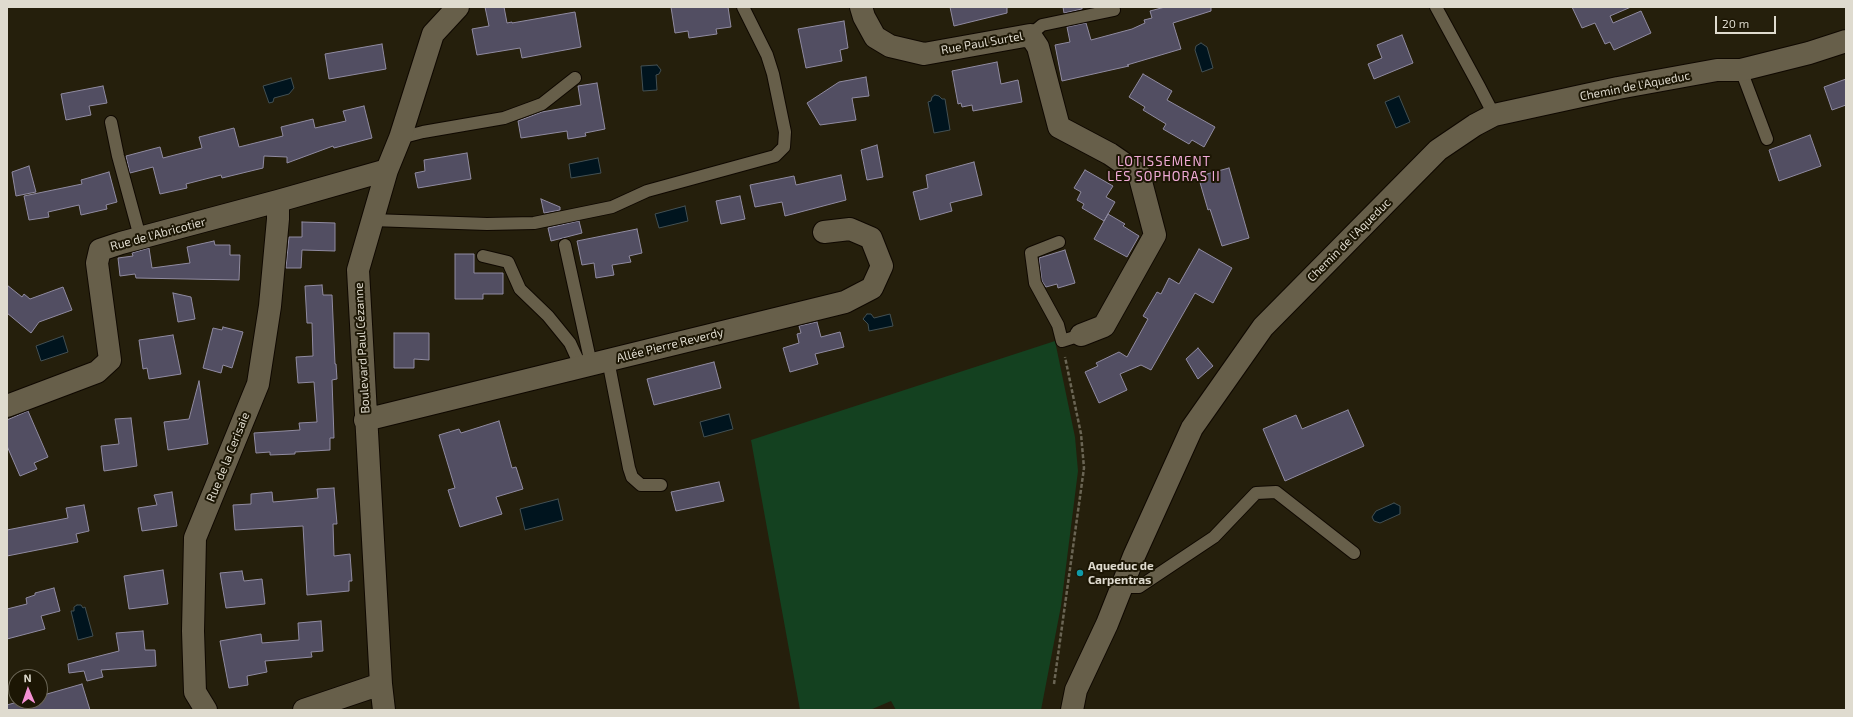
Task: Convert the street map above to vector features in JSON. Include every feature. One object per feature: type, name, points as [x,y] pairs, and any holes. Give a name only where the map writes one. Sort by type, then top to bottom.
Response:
[{"type":"street","name":"Boulevard Paul Cézanne","points":[[384,710],[381,684],[365,420],[358,270],[387,170],[400,138],[433,34],[458,7]]},
{"type":"street","name":"Rue Paul Surtel","points":[[862,7],[864,17],[875,37],[890,46],[924,54],[1030,34],[1038,47],[1059,127],[1110,154],[1139,174],[1155,235],[1104,326],[1081,335]]},
{"type":"street","name":"Chemin de l'Aqueduc","points":[[1072,710],[1076,690],[1107,624],[1134,556],[1192,428],[1263,327],[1438,150],[1475,125],[1494,115],[1626,86],[1717,70],[1741,70],[1808,53],[1846,41]]},
{"type":"street","name":"Rue de l'Abricotier","points":[[7,406],[97,372],[110,360],[97,263],[100,250],[387,170]]},
{"type":"street","name":"Rue de la Cerisaie","points":[[206,710],[195,692],[193,631],[195,538],[258,384],[270,306],[278,219],[278,201]]},
{"type":"street","name":"Allée Pierre Reverdy","points":[[365,420],[845,302],[872,288],[882,266],[871,238],[850,229],[824,232]]},
{"type":"street","points":[[304,710],[381,684]]},
{"type":"lane","points":[[372,220],[487,224],[534,223],[612,207],[647,191],[775,156],[784,147],[786,132],[775,82],[767,56],[742,7]]},
{"type":"lane","points":[[1436,7],[1494,115]]},
{"type":"lane","points":[[1030,34],[1042,25],[1082,12],[1114,10]]},
{"type":"lane","points":[[1741,70],[1767,139]]},
{"type":"lane","points":[[400,138],[423,132],[504,118],[542,104],[575,78]]},
{"type":"lane","points":[[111,122],[118,156],[140,238]]},
{"type":"lane","points":[[1059,242],[1030,253],[1035,283],[1058,325],[1062,342],[1081,335]]},
{"type":"lane","points":[[565,244],[593,364],[628,468],[632,477],[641,485],[661,485]]},
{"type":"lane","points":[[483,256],[508,262],[520,289],[548,316],[570,344],[593,364]]},
{"type":"lane","points":[[1122,587],[1139,587],[1214,537],[1256,493],[1276,492],[1354,553]]},
{"type":"path","points":[[1054,685],[1084,468],[1081,434],[1063,350]]},
{"type":"green space","points":[[1055,341],[1075,437],[1078,471],[1061,606],[1041,710],[896,710],[891,701],[870,710],[800,710],[751,440]]},
{"type":"water","points":[[1201,43],[1207,47],[1213,68],[1202,72],[1195,50],[1196,46]]},
{"type":"water","points":[[657,65],[661,70],[659,74],[656,75],[657,90],[643,91],[641,66]]},
{"type":"water","points":[[291,78],[294,88],[289,94],[274,98],[273,102],[269,103],[263,86]]},
{"type":"water","points":[[935,95],[945,99],[950,130],[934,133],[928,102],[931,101],[932,97]]},
{"type":"water","points":[[1399,96],[1410,122],[1396,128],[1385,102]]},
{"type":"water","points":[[598,158],[601,173],[571,178],[569,164]]},
{"type":"water","points":[[685,206],[688,221],[659,228],[655,214]]},
{"type":"water","points":[[867,314],[871,314],[874,318],[890,314],[893,326],[869,331],[868,324],[863,319]]},
{"type":"water","points":[[63,336],[68,352],[41,361],[36,346]]},
{"type":"water","points":[[729,414],[733,429],[704,437],[700,422]]},
{"type":"water","points":[[558,499],[563,520],[525,530],[520,509]]},
{"type":"water","points":[[1394,503],[1400,506],[1400,514],[1380,523],[1374,521],[1372,517],[1376,511]]},
{"type":"water","points":[[81,605],[83,608],[85,607],[93,636],[78,640],[71,611],[74,611],[74,607]]},
{"type":"building","points":[[485,7],[504,7],[507,23],[575,12],[581,47],[522,58],[520,48],[477,55],[472,29],[489,26]]},
{"type":"building","points":[[671,7],[728,7],[731,27],[716,29],[717,34],[689,38],[688,31],[675,33]]},
{"type":"building","points":[[950,7],[1007,7],[1007,13],[954,26]]},
{"type":"building","points":[[1063,7],[1082,7],[1082,9],[1064,13]]},
{"type":"building","points":[[1165,7],[1211,7],[1211,11],[1173,23],[1181,49],[1127,65],[1129,66],[1062,81],[1055,45],[1070,42],[1067,27],[1086,23],[1091,40],[1132,29],[1145,23],[1144,20],[1152,18],[1150,11]]},
{"type":"building","points":[[1572,7],[1631,7],[1610,16],[1613,23],[1641,11],[1651,33],[1614,50],[1610,42],[1605,44],[1595,23],[1582,28]]},
{"type":"building","points":[[844,21],[848,48],[840,50],[842,61],[806,68],[798,29]]},
{"type":"building","points":[[1402,35],[1413,63],[1374,79],[1368,64],[1382,58],[1377,45]]},
{"type":"building","points":[[382,44],[386,69],[329,79],[325,54]]},
{"type":"building","points":[[997,62],[1001,84],[1018,80],[1022,102],[973,111],[972,105],[962,107],[961,103],[958,104],[952,71]]},
{"type":"building","points":[[1143,74],[1172,91],[1167,100],[1215,127],[1204,147],[1192,140],[1189,144],[1163,129],[1166,124],[1143,110],[1145,107],[1129,97]]},
{"type":"building","points":[[866,77],[869,96],[852,98],[856,120],[820,125],[807,103],[839,82]]},
{"type":"building","points":[[1846,79],[1846,105],[1832,110],[1824,87]]},
{"type":"building","points":[[597,83],[605,129],[585,133],[586,136],[568,139],[567,131],[521,138],[518,121],[542,112],[581,105],[578,86]]},
{"type":"building","points":[[103,86],[107,103],[89,106],[91,115],[66,120],[61,94]]},
{"type":"building","points":[[364,106],[372,138],[334,148],[333,146],[287,163],[287,157],[264,156],[263,168],[222,178],[221,175],[186,184],[187,188],[160,194],[153,167],[130,173],[126,156],[160,147],[163,158],[202,148],[199,137],[234,128],[239,147],[283,136],[281,127],[313,119],[315,128],[346,121],[343,111]]},
{"type":"building","points":[[1810,135],[1821,166],[1779,181],[1769,150]]},
{"type":"building","points":[[877,145],[883,177],[867,180],[861,150]]},
{"type":"building","points":[[467,153],[471,179],[418,188],[415,173],[425,171],[424,160]]},
{"type":"building","points":[[974,162],[982,195],[950,203],[952,211],[920,220],[913,192],[928,188],[926,175]]},
{"type":"building","points":[[29,166],[36,192],[16,196],[12,172]]},
{"type":"building","points":[[1229,168],[1249,238],[1222,246],[1210,209],[1208,210],[1199,179],[1203,178],[1203,175]]},
{"type":"building","points":[[1085,170],[1113,186],[1106,197],[1115,202],[1104,221],[1082,208],[1084,204],[1077,200],[1081,192],[1074,188]]},
{"type":"building","points":[[109,172],[117,202],[106,205],[107,209],[81,215],[79,205],[48,212],[49,217],[29,220],[24,196],[82,184],[81,180]]},
{"type":"building","points":[[841,175],[846,200],[785,216],[782,202],[755,207],[750,185],[794,176],[796,185]]},
{"type":"building","points":[[740,196],[745,219],[721,224],[716,201]]},
{"type":"building","points":[[541,199],[560,207],[560,210],[544,213]]},
{"type":"building","points":[[1108,214],[1125,224],[1123,226],[1139,236],[1127,257],[1094,239]]},
{"type":"building","points":[[579,221],[582,233],[551,241],[548,228]]},
{"type":"building","points":[[302,222],[335,223],[335,251],[302,250],[301,268],[286,268],[289,237],[302,237]]},
{"type":"building","points":[[637,229],[642,253],[629,256],[631,262],[612,265],[614,275],[596,278],[594,263],[582,265],[577,241]]},
{"type":"building","points":[[214,241],[215,245],[230,245],[230,255],[240,255],[239,280],[136,278],[135,274],[120,276],[118,258],[133,256],[132,253],[149,248],[152,268],[190,263],[187,247]]},
{"type":"building","points":[[1199,249],[1232,268],[1213,303],[1195,293],[1151,370],[1141,365],[1120,374],[1127,390],[1099,403],[1085,372],[1098,366],[1096,363],[1119,352],[1127,357],[1148,319],[1143,316],[1157,292],[1161,294],[1169,278],[1179,284]]},
{"type":"building","points":[[1065,250],[1075,283],[1058,288],[1057,284],[1046,287],[1042,281],[1039,258]]},
{"type":"building","points":[[455,254],[474,254],[474,273],[503,273],[503,294],[483,294],[483,299],[455,299]]},
{"type":"building","points":[[7,285],[22,297],[24,294],[30,299],[63,287],[72,310],[39,322],[31,333],[7,313]]},
{"type":"building","points":[[322,285],[323,295],[332,295],[337,379],[332,380],[334,438],[330,438],[330,450],[295,452],[295,454],[270,455],[270,452],[256,453],[254,433],[300,430],[299,423],[317,422],[314,382],[298,383],[296,357],[313,356],[312,323],[307,323],[305,286]]},
{"type":"building","points":[[173,293],[191,297],[195,319],[178,322]]},
{"type":"building","points":[[817,322],[821,337],[840,332],[844,347],[815,354],[818,364],[790,372],[783,348],[799,343],[797,334],[801,333],[799,326]]},
{"type":"building","points":[[223,327],[243,332],[232,368],[223,365],[221,373],[203,368],[213,328],[222,330]]},
{"type":"building","points":[[394,333],[429,333],[429,360],[414,359],[414,368],[394,368]]},
{"type":"building","points":[[173,335],[181,374],[149,379],[147,368],[143,369],[139,340]]},
{"type":"building","points":[[1198,348],[1213,366],[1198,379],[1186,359]]},
{"type":"building","points":[[714,362],[721,388],[654,405],[647,379]]},
{"type":"building","points":[[199,381],[208,444],[168,450],[164,422],[189,419]]},
{"type":"building","points":[[1348,410],[1364,446],[1285,481],[1263,429],[1296,415],[1302,429]]},
{"type":"building","points":[[28,411],[48,457],[34,463],[37,469],[20,476],[7,446],[7,420]]},
{"type":"building","points":[[131,418],[137,466],[104,471],[101,446],[119,444],[115,419]]},
{"type":"building","points":[[499,421],[512,468],[516,467],[523,489],[496,497],[502,514],[460,527],[448,490],[455,488],[439,435],[459,429],[461,433]]},
{"type":"building","points":[[719,482],[724,501],[676,511],[671,492]]},
{"type":"building","points":[[334,488],[337,524],[333,524],[334,556],[350,554],[352,581],[349,581],[349,591],[307,595],[303,526],[235,530],[233,505],[251,504],[251,494],[272,492],[273,502],[318,498],[317,489]]},
{"type":"building","points":[[172,492],[177,526],[142,531],[138,508],[157,505],[154,495]]},
{"type":"building","points":[[84,505],[89,531],[76,534],[78,542],[7,556],[7,530],[68,518],[66,508]]},
{"type":"building","points":[[163,570],[168,604],[129,609],[124,576]]},
{"type":"building","points":[[242,571],[244,581],[262,579],[265,604],[226,608],[220,573]]},
{"type":"building","points":[[54,588],[60,611],[41,616],[45,629],[7,639],[7,609],[27,604],[26,598],[35,595],[35,593]]},
{"type":"building","points":[[321,621],[323,651],[311,652],[312,657],[265,661],[267,672],[247,676],[248,685],[229,688],[220,641],[261,634],[262,643],[299,640],[298,623]]},
{"type":"building","points":[[143,631],[145,650],[155,650],[156,666],[101,670],[103,677],[87,681],[84,671],[69,673],[68,664],[119,651],[116,633]]},
{"type":"building","points":[[82,684],[90,710],[7,710],[8,705],[8,709],[48,709],[48,694]]},
{"type":"place","name":"Aqueduc de Carpentras","points":[[1080,573]]},
{"type":"district","name":"LOTISSEMENT LES SOPHORAS II","points":[[1164,170]]}]
